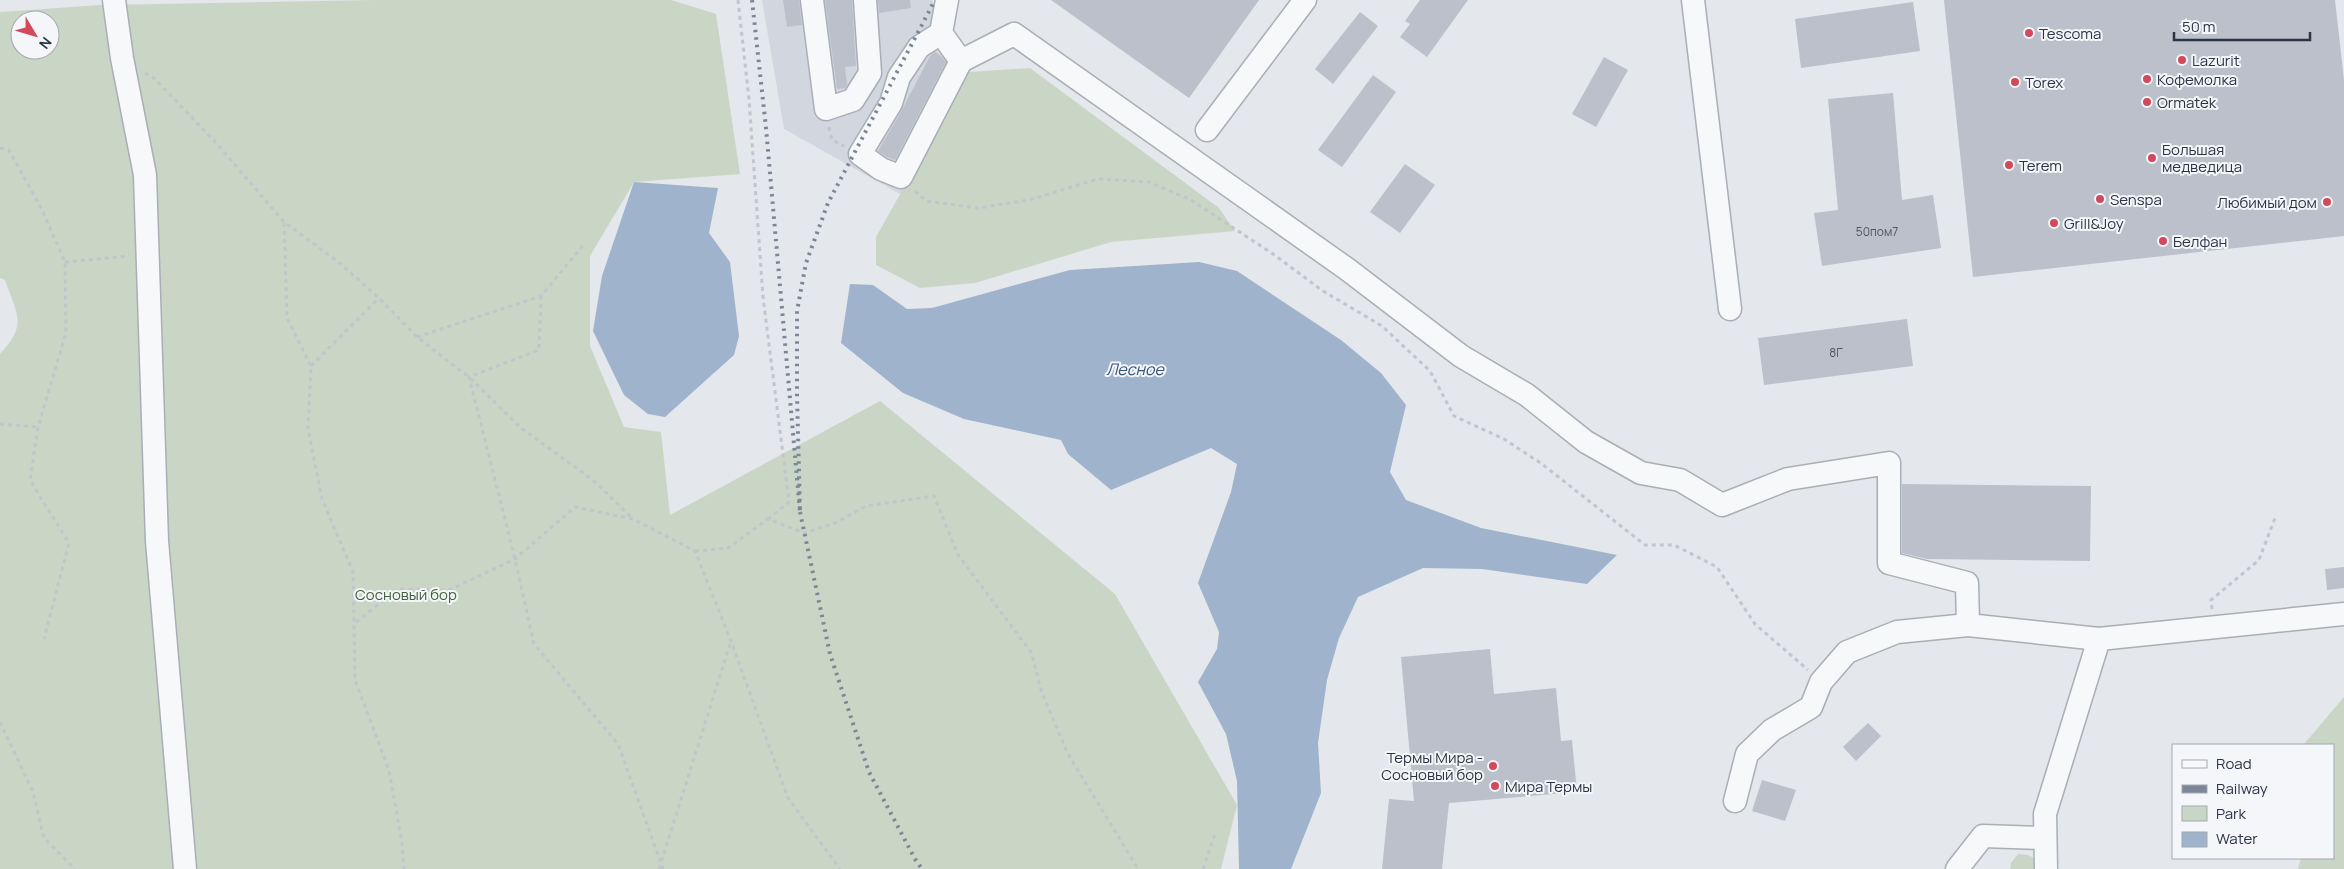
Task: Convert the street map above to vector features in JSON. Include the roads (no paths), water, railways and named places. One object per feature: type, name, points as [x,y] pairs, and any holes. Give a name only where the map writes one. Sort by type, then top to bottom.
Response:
[{"type":"lane","points":[[114,0],[122,58],[144,175],[157,541],[185,869]]},
{"type":"lane","points":[[812,0],[826,108],[853,100],[870,73],[865,0]]},
{"type":"lane","points":[[947,0],[941,33],[960,61]]},
{"type":"lane","points":[[1207,130],[1305,0]]},
{"type":"lane","points":[[1693,0],[1730,309]]},
{"type":"lane","points":[[941,33],[919,47],[904,69],[899,77],[892,103],[860,154],[881,169],[901,176],[960,61],[1014,34],[1347,269],[1461,356],[1527,395],[1586,442],[1641,473],[1680,480],[1722,505],[1788,479],[1889,463],[1889,563],[1967,583],[1968,625]]},
{"type":"lane","points":[[1735,801],[1747,754],[1772,730],[1811,707],[1821,682],[1847,652],[1897,632],[1968,625],[2099,639],[2344,614]]},
{"type":"lane","points":[[2046,869],[2045,814],[2099,639]]},
{"type":"lane","points":[[1957,869],[1983,836],[2044,838]]},
{"type":"water","points":[[634,182],[718,188],[709,233],[730,262],[739,336],[734,355],[665,417],[648,414],[624,395],[593,331],[602,276]]},
{"type":"water","name":"Лесное","points":[[1199,262],[1237,271],[1341,340],[1381,373],[1406,405],[1390,472],[1406,500],[1481,528],[1617,555],[1587,584],[1482,569],[1423,568],[1358,597],[1339,638],[1327,680],[1318,743],[1321,793],[1291,869],[1239,869],[1237,781],[1226,734],[1198,682],[1217,649],[1219,632],[1198,583],[1231,492],[1237,464],[1211,448],[1111,490],[1068,454],[1061,440],[964,419],[903,393],[841,343],[850,284],[873,285],[907,309],[932,308],[1070,270]]},
{"type":"railway","points":[[752,0],[766,128],[800,512],[797,311],[806,263],[828,203],[935,0]]},
{"type":"railway","points":[[800,512],[830,654],[869,772],[922,869]]},
{"type":"place","name":"Tescoma","points":[[2029,33]]},
{"type":"place","name":"Lazurit","points":[[2182,60]]},
{"type":"place","name":"Кофемолка","points":[[2147,79]]},
{"type":"place","name":"Torex","points":[[2015,82]]},
{"type":"place","name":"Ormatek","points":[[2147,102]]},
{"type":"place","name":"Большая медведица","points":[[2152,158]]},
{"type":"place","name":"Terem","points":[[2009,165]]},
{"type":"place","name":"Senspa","points":[[2100,199]]},
{"type":"place","name":"Любимый дом","points":[[2327,202]]},
{"type":"place","name":"Grill&Joy","points":[[2054,223]]},
{"type":"place","name":"Белфан","points":[[2163,241]]},
{"type":"place","name":"Термы Мира - Сосновый бор","points":[[1493,766]]},
{"type":"place","name":"Мира Термы","points":[[1495,786]]},
{"type":"park label","name":"Сосновый бор","points":[[406,594]]}]
